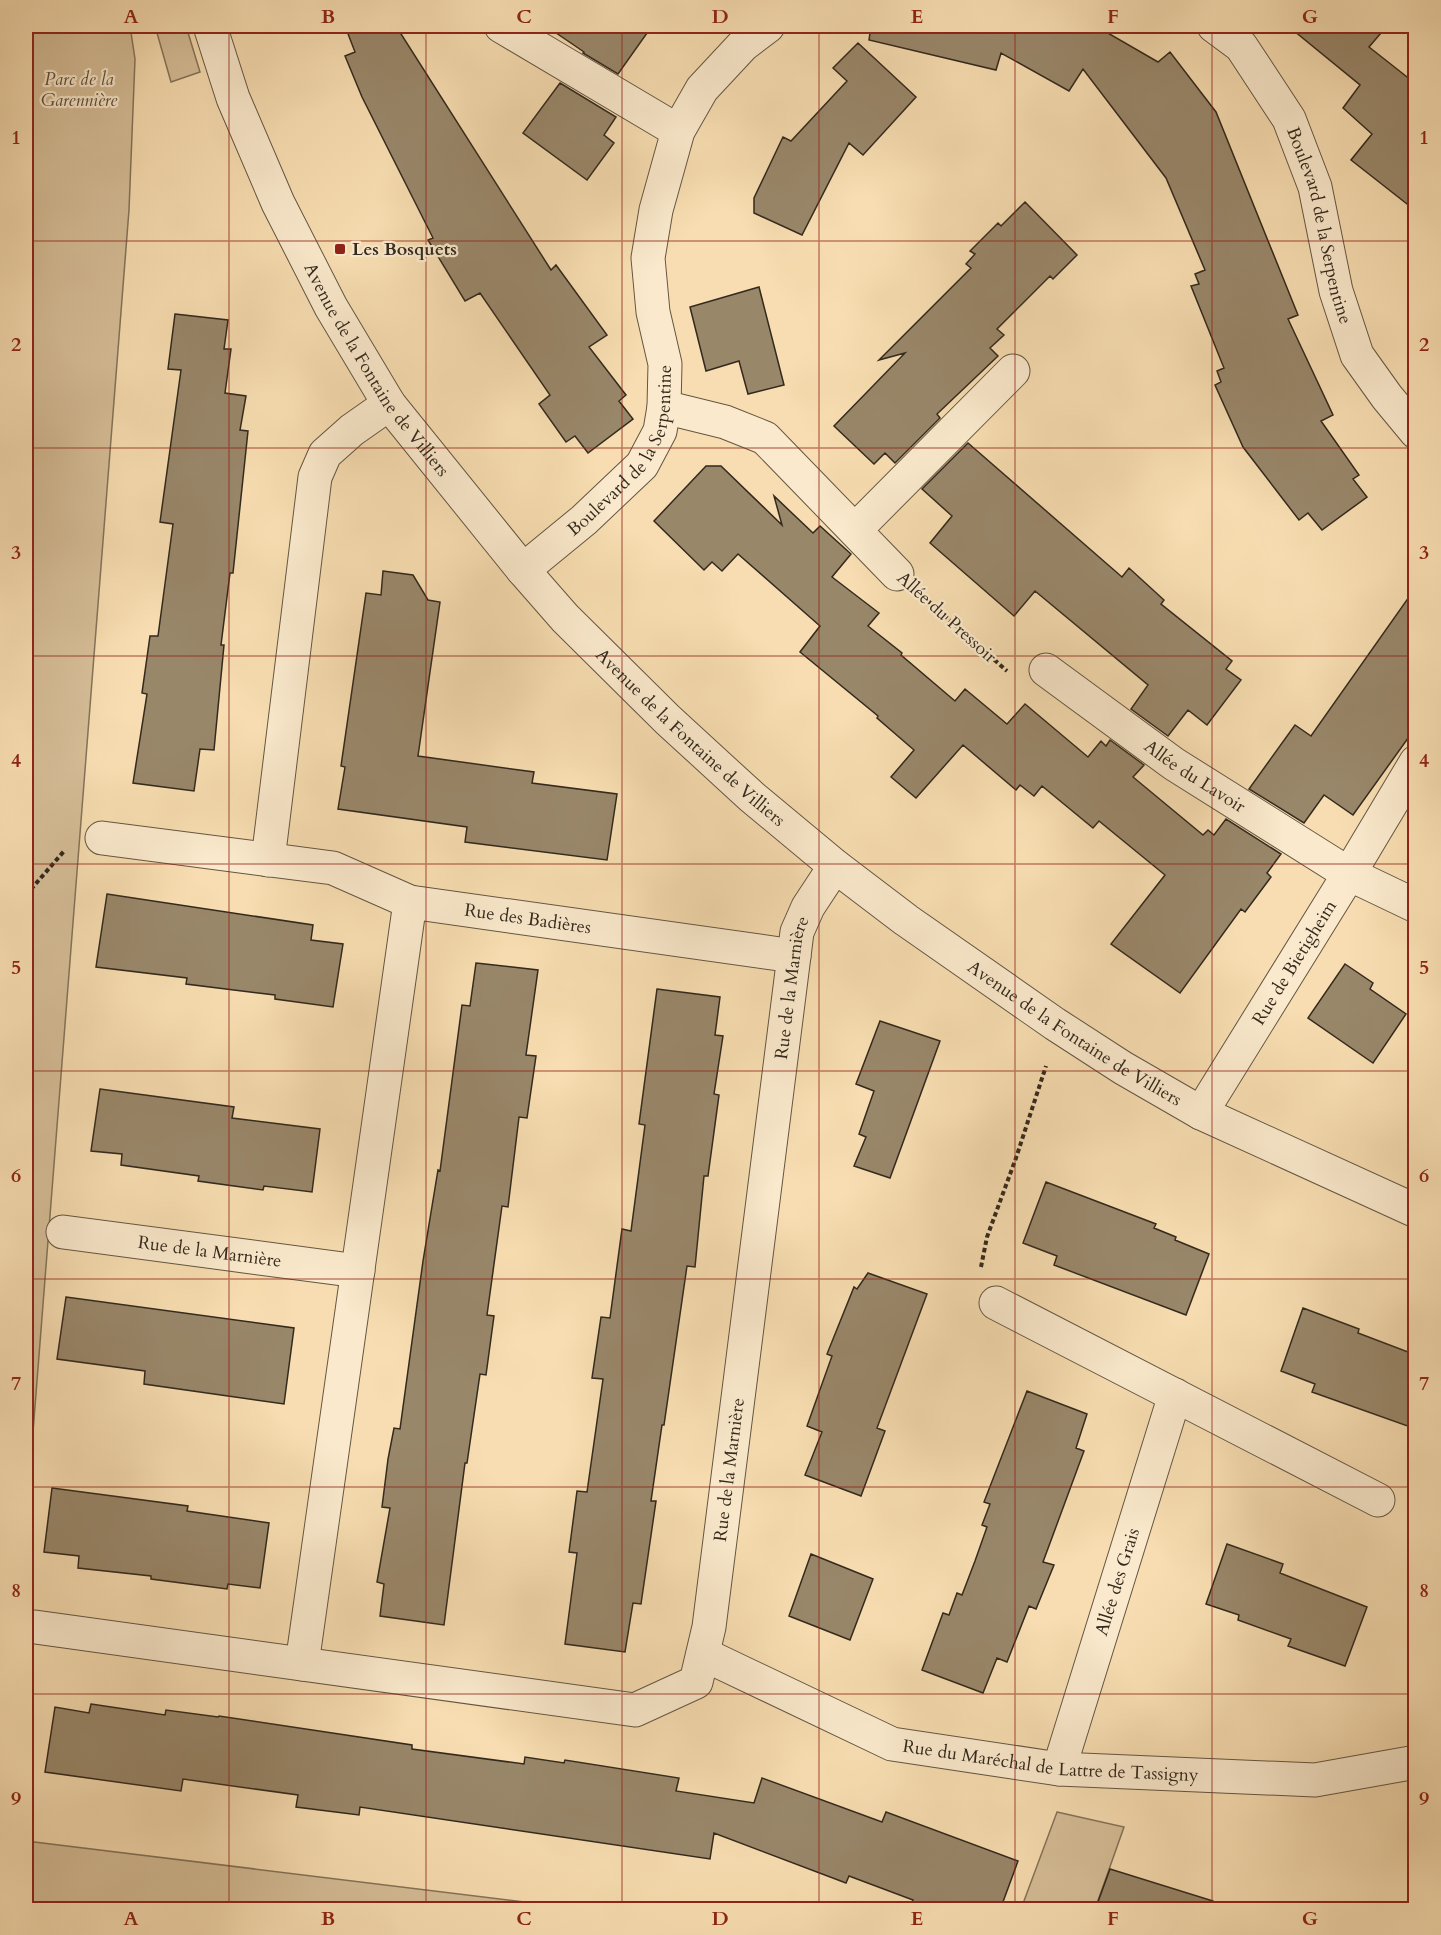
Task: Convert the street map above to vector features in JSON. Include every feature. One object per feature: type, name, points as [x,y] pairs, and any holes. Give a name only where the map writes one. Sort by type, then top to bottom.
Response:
[{"type":"street","name":"Avenue de la Fontaine de Villiers","points":[[210,26],[233,98],[278,203],[331,307],[389,404],[523,570],[565,618],[668,720],[752,797],[835,866],[906,920],[1066,1031],[1123,1068],[1201,1113],[1416,1211]]},
{"type":"street","points":[[501,26],[678,131]]},
{"type":"street","name":"Boulevard de la Serpentine","points":[[523,570],[584,520],[642,465],[660,431],[664,407],[664,364],[653,312],[648,258],[656,210],[678,131],[702,88],[743,45],[768,26]]},
{"type":"street","name":"Boulevard de la Serpentine","points":[[1214,26],[1241,46],[1289,119],[1315,187],[1335,291],[1357,355],[1416,432]]},
{"type":"street","points":[[855,530],[1013,371]]},
{"type":"street","points":[[268,860],[315,477],[325,454],[352,430],[389,404]]},
{"type":"street","name":"Allée du Pressoir","points":[[664,407],[725,422],[765,438],[897,574]]},
{"type":"street","name":"Allée du Lavoir","points":[[1046,670],[1174,764],[1349,874]]},
{"type":"street","name":"Rue de Bietigheim","points":[[1201,1113],[1416,762]]},
{"type":"street","name":"Rue des Badières","points":[[102,838],[333,868],[410,902],[794,956]]},
{"type":"street","name":"Rue de la Marnière","points":[[35,1627],[635,1710],[696,1682],[709,1627],[797,932],[808,907],[835,866]]},
{"type":"street","points":[[1349,874],[1416,906]]},
{"type":"street","points":[[302,1664],[410,902]]},
{"type":"street","name":"Rue de la Marnière","points":[[63,1232],[358,1271]]},
{"type":"street","points":[[996,1303],[1378,1500]]},
{"type":"street","name":"Allée des Grais","points":[[1059,1769],[1175,1395]]},
{"type":"street","name":"Rue du Maréchal de Lattre de Tassigny","points":[[703,1654],[892,1744],[1059,1769],[1315,1780],[1416,1762]]},
{"type":"path","name":"Allée du Pressoir","points":[[897,574],[1018,679],[1032,680],[1046,670]]},
{"type":"path","points":[[996,1303],[984,1291],[980,1275],[987,1237],[1016,1158],[1044,1069],[1066,1031]]},
{"type":"green space","name":"Parc de la Garennière","points":[[26,26],[130,26],[135,59],[129,210],[26,1521]]},
{"type":"green space","name":"Parc de la Garennière","points":[[155,26],[186,26],[200,72],[171,82]]},
{"type":"green space","points":[[1057,1812],[1124,1827],[1095,1909],[1021,1909]]},
{"type":"green space","points":[[26,1841],[582,1909],[26,1909]]},
{"type":"building","points":[[345,26],[396,26],[551,270],[556,265],[607,335],[589,347],[626,395],[619,401],[633,419],[588,453],[575,436],[566,442],[539,404],[550,395],[480,293],[465,301],[428,240],[433,238],[362,97],[345,56],[355,52]]},
{"type":"building","points":[[546,26],[652,26],[618,74],[583,53]]},
{"type":"building","points":[[871,26],[1110,26],[1106,32],[1158,62],[1170,52],[1216,112],[1298,315],[1288,319],[1333,415],[1321,421],[1359,475],[1353,479],[1367,497],[1322,530],[1308,513],[1299,520],[1243,447],[1215,385],[1221,382],[1217,371],[1224,368],[1191,286],[1199,284],[1195,274],[1205,270],[1166,178],[1083,69],[1069,91],[1001,53],[996,70],[869,40]]},
{"type":"building","points":[[1288,26],[1387,26],[1369,47],[1416,84],[1416,211],[1351,160],[1372,134],[1343,108],[1360,85]]},
{"type":"building","points":[[858,43],[916,97],[863,155],[849,143],[802,235],[754,213],[754,198],[783,137],[791,141],[847,81],[833,68]]},
{"type":"building","points":[[560,83],[616,117],[604,135],[614,143],[587,180],[523,133]]},
{"type":"building","points":[[1025,202],[1077,255],[1053,279],[1050,276],[997,329],[1004,335],[990,348],[998,356],[937,414],[940,418],[895,463],[885,453],[874,464],[834,426],[905,353],[879,360],[971,268],[966,264],[975,254],[970,251],[998,223],[1001,226]]},
{"type":"building","points":[[759,287],[784,385],[748,394],[739,361],[706,371],[690,307]]},
{"type":"building","points":[[175,314],[228,320],[224,349],[231,349],[225,393],[246,396],[240,430],[248,431],[233,573],[230,573],[221,645],[224,645],[214,750],[200,749],[194,791],[133,783],[147,694],[142,693],[150,636],[158,636],[173,524],[160,522],[181,370],[168,369]]},
{"type":"building","points":[[968,443],[1122,577],[1129,568],[1164,600],[1161,604],[1232,661],[1226,669],[1241,680],[1207,725],[1188,710],[1168,736],[1131,709],[1148,685],[1035,591],[1014,616],[930,543],[952,516],[922,489]]},
{"type":"building","points":[[706,466],[721,466],[782,525],[774,496],[813,533],[820,526],[851,554],[832,577],[879,613],[868,626],[955,701],[965,689],[1007,724],[1025,704],[1088,757],[1101,741],[1106,746],[1110,740],[1144,765],[1133,777],[1203,835],[1208,830],[1214,835],[1226,819],[1281,854],[1267,873],[1271,877],[1245,912],[1241,909],[1180,993],[1111,944],[1165,875],[1099,821],[1093,828],[1042,786],[1034,796],[1020,785],[1016,790],[963,745],[916,798],[891,777],[914,750],[877,718],[878,716],[800,652],[820,626],[738,554],[722,571],[712,562],[704,570],[654,521]]},
{"type":"building","points":[[383,571],[413,575],[428,600],[440,602],[418,756],[534,772],[532,783],[617,794],[607,860],[465,842],[467,827],[338,809],[345,767],[341,766],[366,593],[381,595]]},
{"type":"building","points":[[1416,587],[1416,727],[1353,815],[1324,795],[1304,823],[1249,789],[1295,725],[1311,736]]},
{"type":"building","points":[[107,894],[313,925],[311,940],[343,944],[333,1007],[275,999],[275,995],[186,984],[187,978],[96,967]]},
{"type":"building","points":[[476,963],[538,970],[526,1055],[536,1056],[527,1118],[519,1117],[508,1207],[502,1206],[487,1315],[494,1316],[486,1375],[480,1374],[467,1463],[465,1463],[444,1625],[380,1616],[384,1584],[377,1582],[390,1508],[382,1507],[388,1459],[394,1428],[400,1429],[423,1261],[438,1170],[440,1171],[462,1005],[470,1006]]},
{"type":"building","points":[[1345,964],[1373,983],[1370,989],[1406,1014],[1373,1063],[1308,1018]]},
{"type":"building","points":[[657,989],[720,997],[715,1035],[723,1036],[714,1094],[719,1095],[708,1176],[704,1176],[695,1267],[687,1266],[651,1501],[656,1501],[641,1604],[633,1603],[625,1652],[565,1644],[577,1553],[569,1552],[577,1491],[587,1492],[603,1379],[592,1378],[601,1317],[610,1318],[622,1229],[631,1231],[645,1125],[639,1124]]},
{"type":"building","points":[[880,1021],[940,1041],[890,1178],[854,1166],[866,1137],[859,1134],[874,1091],[856,1084]]},
{"type":"building","points":[[100,1089],[234,1107],[232,1118],[320,1129],[312,1192],[264,1186],[263,1190],[198,1181],[199,1176],[121,1165],[122,1154],[91,1151]]},
{"type":"building","points":[[1046,1182],[1156,1224],[1154,1228],[1176,1237],[1175,1240],[1209,1254],[1186,1315],[1054,1265],[1057,1256],[1023,1243]]},
{"type":"building","points":[[868,1273],[927,1294],[877,1428],[885,1431],[861,1496],[805,1475],[822,1432],[807,1426],[832,1356],[827,1354],[854,1287],[857,1289]]},
{"type":"building","points":[[66,1297],[294,1328],[284,1404],[144,1384],[145,1371],[57,1359]]},
{"type":"building","points":[[1303,1308],[1359,1329],[1358,1333],[1416,1355],[1416,1429],[1312,1392],[1315,1384],[1281,1371]]},
{"type":"building","points":[[1027,1391],[1087,1414],[1076,1448],[1084,1451],[1043,1562],[1054,1565],[1036,1609],[1029,1606],[1007,1662],[997,1658],[983,1693],[922,1670],[943,1613],[949,1615],[957,1593],[962,1595],[975,1561],[987,1527],[982,1525],[990,1504],[984,1502]]},
{"type":"building","points":[[52,1488],[188,1506],[187,1511],[269,1523],[260,1588],[228,1584],[227,1589],[151,1579],[151,1576],[78,1568],[79,1556],[44,1552]]},
{"type":"building","points":[[1227,1544],[1283,1564],[1280,1573],[1367,1607],[1345,1666],[1288,1646],[1291,1639],[1238,1620],[1239,1615],[1206,1604]]},
{"type":"building","points":[[811,1554],[873,1579],[850,1640],[789,1616]]},
{"type":"building","points":[[91,1704],[165,1715],[166,1710],[219,1716],[412,1745],[412,1749],[524,1764],[525,1757],[564,1763],[565,1760],[679,1778],[676,1791],[754,1803],[762,1778],[882,1822],[886,1812],[1018,1861],[1000,1910],[910,1910],[913,1900],[849,1876],[846,1883],[714,1833],[710,1859],[360,1807],[359,1815],[296,1807],[298,1795],[183,1779],[181,1791],[45,1772],[55,1707],[89,1713]]},
{"type":"building","points":[[1110,1869],[1213,1901],[1211,1910],[1095,1910]]},
{"type":"place","name":"Les Bosquets","points":[[340,249]]}]
